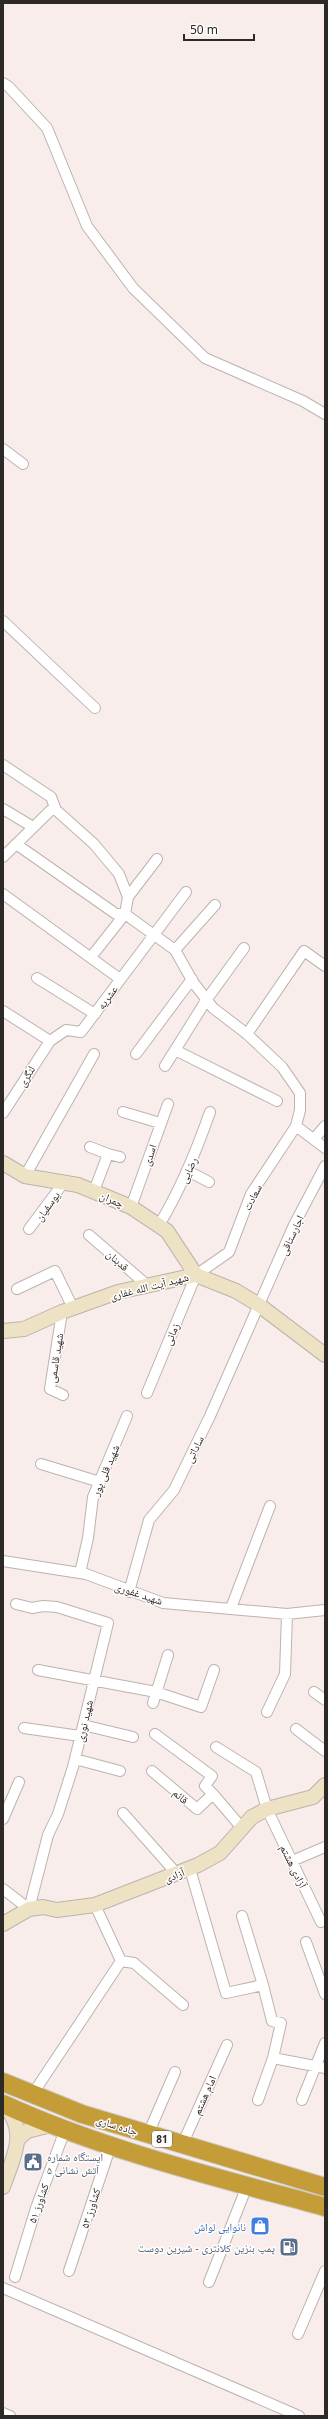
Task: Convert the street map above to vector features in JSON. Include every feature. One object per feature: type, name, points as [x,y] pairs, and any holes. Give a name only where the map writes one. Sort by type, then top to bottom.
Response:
[{"type":"highway","name":"جاده ساری","points":[[3,2082],[82,2114],[325,2187]]},
{"type":"highway","name":"جاده ساری","points":[[4,2105],[58,2127],[111,2145],[247,2186],[325,2207]]},
{"type":"street","points":[[3,83],[10,87],[47,128],[87,226],[133,288],[205,358],[302,401],[325,414]]},
{"type":"street","points":[[3,449],[24,464]]},
{"type":"street","points":[[3,621],[95,708]]},
{"type":"street","points":[[3,765],[51,797],[54,807],[94,844],[119,874],[128,897],[126,914],[91,957]]},
{"type":"street","points":[[3,857],[54,807]]},
{"type":"street","points":[[3,809],[33,828]]},
{"type":"street","points":[[16,844],[116,914],[126,914],[175,950],[206,999],[214,1008],[247,1034],[304,951],[325,966]]},
{"type":"street","points":[[128,897],[157,859]]},
{"type":"street","name":"عشریه","points":[[50,1041],[66,1030],[81,1032],[186,892]]},
{"type":"street","points":[[3,894],[120,979]]},
{"type":"street","points":[[175,950],[215,905]]},
{"type":"street","points":[[165,1066],[206,999],[244,948]]},
{"type":"street","points":[[37,978],[95,1014]]},
{"type":"street","points":[[136,1054],[192,979]]},
{"type":"street","points":[[3,1011],[50,1041]]},
{"type":"street","name":"سعادت","points":[[196,1275],[229,1252],[251,1194],[296,1126],[300,1110],[300,1094],[282,1067],[247,1034]]},
{"type":"street","name":"لنگری","points":[[3,1113],[50,1041]]},
{"type":"street","points":[[175,1050],[277,1101]]},
{"type":"street","points":[[26,1176],[94,1054]]},
{"type":"street","name":"اسدی","points":[[131,1207],[168,1104]]},
{"type":"street","points":[[123,1112],[160,1123]]},
{"type":"street","name":"رضایی","points":[[159,1225],[188,1170],[210,1112]]},
{"type":"street","points":[[296,1126],[325,1148]]},
{"type":"street","points":[[314,1139],[325,1126]]},
{"type":"street","points":[[90,1147],[120,1157]]},
{"type":"street","points":[[94,1191],[108,1154]]},
{"type":"street","name":"چمران","points":[[4,1165],[26,1176],[78,1185],[131,1207],[167,1231],[196,1275]]},
{"type":"street","name":"اجارستاقی","points":[[259,1304],[294,1224],[325,1166]]},
{"type":"street","points":[[188,1170],[209,1182]]},
{"type":"street","name":"یوسفیان","points":[[29,1229],[64,1182]]},
{"type":"street","name":"قدبنان","points":[[89,1235],[148,1286]]},
{"type":"street","points":[[18,1289],[55,1271],[68,1310]]},
{"type":"street","name":"شهید آیت الله غفاری","points":[[3,1330],[24,1329],[68,1310],[118,1292],[196,1275],[236,1291],[259,1304],[325,1355]]},
{"type":"street","name":"زمانی","points":[[146,1393],[196,1275]]},
{"type":"street","name":"ساداتی","points":[[129,1592],[149,1520],[174,1490],[210,1416],[259,1304]]},
{"type":"street","name":"شهید قاسمی","points":[[63,1395],[50,1389],[68,1310]]},
{"type":"street","name":"شهید قلی پور","points":[[80,1573],[88,1538],[93,1497],[127,1416]]},
{"type":"street","points":[[41,1464],[100,1482]]},
{"type":"street","points":[[231,1608],[270,1506]]},
{"type":"street","name":"شهید غفوری","points":[[3,1561],[80,1573],[129,1592],[163,1603],[287,1614],[325,1610]]},
{"type":"street","name":"شهید نوری","points":[[16,1604],[32,1608],[43,1606],[58,1607],[108,1623],[75,1759],[58,1814],[48,1835],[29,1909]]},
{"type":"street","points":[[267,1712],[285,1674],[287,1614]]},
{"type":"street","points":[[153,1702],[168,1655]]},
{"type":"street","points":[[38,1670],[156,1692],[201,1707],[214,1670]]},
{"type":"street","points":[[314,1692],[325,1700]]},
{"type":"street","points":[[83,1725],[132,1737]]},
{"type":"street","points":[[24,1728],[80,1736]]},
{"type":"street","points":[[296,1729],[325,1751]]},
{"type":"street","points":[[155,1734],[212,1776],[205,1786],[242,1828]]},
{"type":"street","name":"آزادی هشتم","points":[[216,1747],[256,1772],[267,1809],[321,1922]]},
{"type":"street","points":[[75,1759],[120,1771]]},
{"type":"street","name":"قائم","points":[[152,1771],[197,1809],[213,1794]]},
{"type":"street","points":[[3,1819],[19,1782]]},
{"type":"street","name":"آزادی","points":[[3,1924],[29,1909],[43,1907],[57,1910],[95,1905],[183,1871],[220,1853],[252,1817],[267,1809],[313,1797],[325,1785]]},
{"type":"street","points":[[123,1813],[183,1871],[226,1993],[263,1985]]},
{"type":"street","points":[[292,1861],[325,1847]]},
{"type":"street","points":[[3,1889],[29,1909]]},
{"type":"street","points":[[95,1905],[121,1961]]},
{"type":"street","points":[[242,1916],[263,1985],[272,2021],[281,2023],[274,2058],[258,2100]]},
{"type":"street","points":[[306,1942],[325,1994]]},
{"type":"street","points":[[121,1961],[134,1963],[183,2005]]},
{"type":"street","points":[[32,2095],[121,1961]]},
{"type":"street","points":[[302,2100],[320,2067],[325,2043]]},
{"type":"street","name":"امام هشتم","points":[[182,2145],[227,2045]]},
{"type":"street","points":[[274,2058],[320,2067]]},
{"type":"street","points":[[148,2134],[175,2072]]},
{"type":"street","points":[[3,2186],[18,2140],[18,2128],[13,2114],[4,2105]]},
{"type":"street","points":[[18,2140],[27,2131],[58,2127]]},
{"type":"street","name":"کشاورز ۵۱","points":[[15,2276],[36,2208],[58,2127]]},
{"type":"street","name":"کشاورز ۵۳","points":[[69,2271],[111,2145]]},
{"type":"street","points":[[209,2282],[247,2186]]},
{"type":"street","points":[[298,2334],[325,2271]]},
{"type":"street","points":[[3,2288],[299,2416]]},
{"type":"street","points":[[3,2412],[10,2416]]},
{"type":"place","name":"ایستگاه شماره ۵ آتش نشانی","points":[[33,2162]]},
{"type":"place","name":"نانوایی لواش","points":[[260,2226]]},
{"type":"place","name":"پمپ بنزین کلانتری - شیرین دوست","points":[[289,2247]]}]
